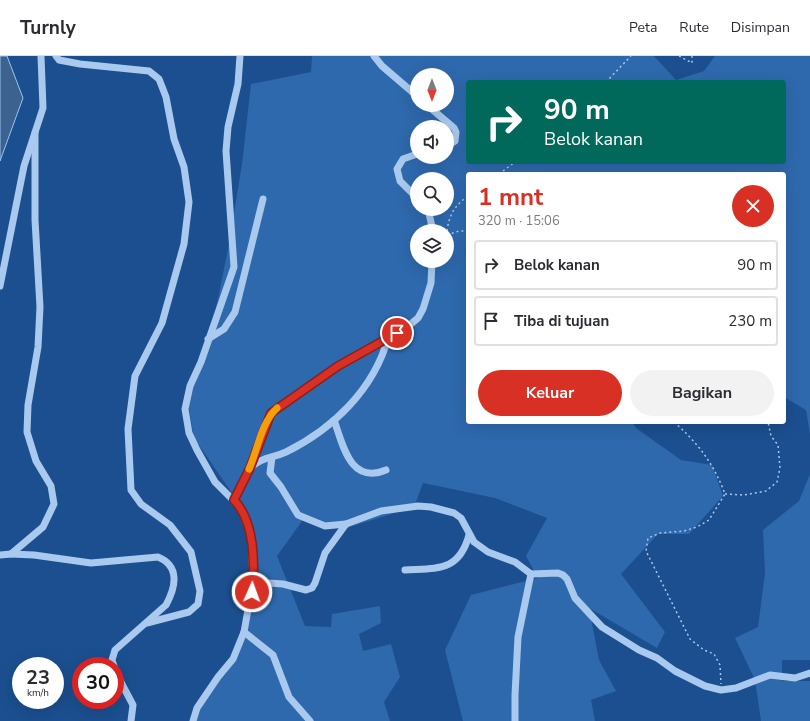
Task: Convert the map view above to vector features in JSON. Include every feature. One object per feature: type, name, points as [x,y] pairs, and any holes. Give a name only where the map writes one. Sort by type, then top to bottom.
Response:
[{"type":"street","points":[[0,286],[24,166],[43,108],[41,56]]},
{"type":"street","points":[[56,56],[59,60],[80,64],[149,71],[159,79],[166,97],[174,139],[184,167],[189,202],[184,244],[162,323],[135,376],[128,429],[131,490],[140,504],[170,525],[191,552],[200,591],[198,604],[189,612],[145,624]]},
{"type":"street","points":[[192,721],[197,708],[234,659],[244,632],[253,582],[251,536],[240,507],[215,482],[196,450],[185,417],[185,401],[231,281],[234,267],[226,152],[228,127],[238,84],[240,56]]},
{"type":"street","points":[[374,56],[382,66],[410,90]]},
{"type":"street","points":[[435,112],[445,120]]},
{"type":"street","points":[[454,128],[456,132],[454,142]]},
{"type":"street","points":[[10,554],[43,527],[54,504],[51,486],[36,461],[27,432],[28,405],[38,347],[40,307],[34,220],[35,133]]},
{"type":"street","points":[[410,156],[403,159],[396,169],[400,181],[410,191]]},
{"type":"street","points":[[208,339],[224,329],[235,312],[263,199]]},
{"type":"street","points":[[234,500],[250,468],[271,413],[338,366],[406,328],[421,313],[431,283],[432,268]]},
{"type":"street","points":[[250,468],[260,459],[272,457],[285,452],[307,440],[334,420],[363,391],[384,352],[388,338]]},
{"type":"street","points":[[334,420],[352,465],[369,474],[386,470]]},
{"type":"street","points":[[272,457],[270,473],[281,487],[298,515],[325,526],[346,524],[381,512],[418,506],[432,507],[454,513],[461,518],[474,542],[488,552],[515,562],[531,574],[558,573],[563,576],[567,579],[574,598],[602,627],[639,650],[657,658],[675,671],[704,686],[721,690],[736,688],[770,675],[795,678],[810,673]]},
{"type":"street","points":[[253,582],[283,584],[306,590],[312,588],[325,553],[346,524]]},
{"type":"street","points":[[405,570],[447,567],[457,559],[466,545],[469,535]]},
{"type":"street","points":[[0,555],[34,555],[91,564],[158,557],[166,560],[171,566],[174,575],[170,598],[166,605],[115,650],[113,657]]},
{"type":"street","points":[[516,721],[515,695],[518,637],[531,574]]},
{"type":"street","points":[[244,632],[273,655],[289,697],[310,721]]},
{"type":"street","points":[[124,688],[133,705],[131,721]]},
{"type":"path","points":[[608,80],[631,56]]},
{"type":"path","points":[[679,56],[692,63],[692,56]]},
{"type":"path","points":[[502,172],[513,164]]},
{"type":"path","points":[[448,224],[456,205],[466,198]]},
{"type":"path","points":[[454,233],[466,231]]},
{"type":"path","points":[[676,424],[706,454],[726,494]]},
{"type":"path","points":[[726,494],[744,495],[766,491],[777,482],[780,468],[778,445],[771,436],[768,424]]},
{"type":"path","points":[[721,690],[720,665],[714,654],[704,650],[690,639],[646,551],[648,538],[660,533],[684,531],[697,527],[709,520],[726,494]]},
{"type":"shaded area","points":[[0,56],[7,56],[23,98],[0,161]]},
{"type":"shaded area","points":[[312,56],[654,56],[676,80],[704,71],[715,56],[810,56],[810,434],[806,410],[786,398],[786,172],[466,172],[466,424],[634,424],[636,428],[681,460],[712,465],[723,496],[689,534],[658,534],[621,574],[665,632],[657,648],[589,608],[599,660],[616,691],[591,700],[595,721],[463,721],[445,650],[471,595],[538,578],[526,556],[547,518],[495,498],[423,483],[414,507],[343,529],[305,517],[277,556],[305,626],[331,627],[332,614],[380,606],[381,623],[359,634],[363,651],[391,644],[400,677],[384,702],[390,721],[192,721],[243,639],[255,546],[243,509],[194,438],[187,398],[208,348],[229,244],[242,164],[251,84],[311,72]]},
{"type":"shaded area","points":[[810,474],[810,660],[782,660],[782,681],[810,681],[810,721],[761,721],[755,680],[735,638],[758,627],[765,573],[763,530],[799,501]]},
{"type":"slow traffic","points":[[249,469],[271,413],[277,408]]},
{"type":"route","points":[[252,592],[251,536],[240,507],[234,500],[250,468],[271,413],[338,366],[397,333]]}]
